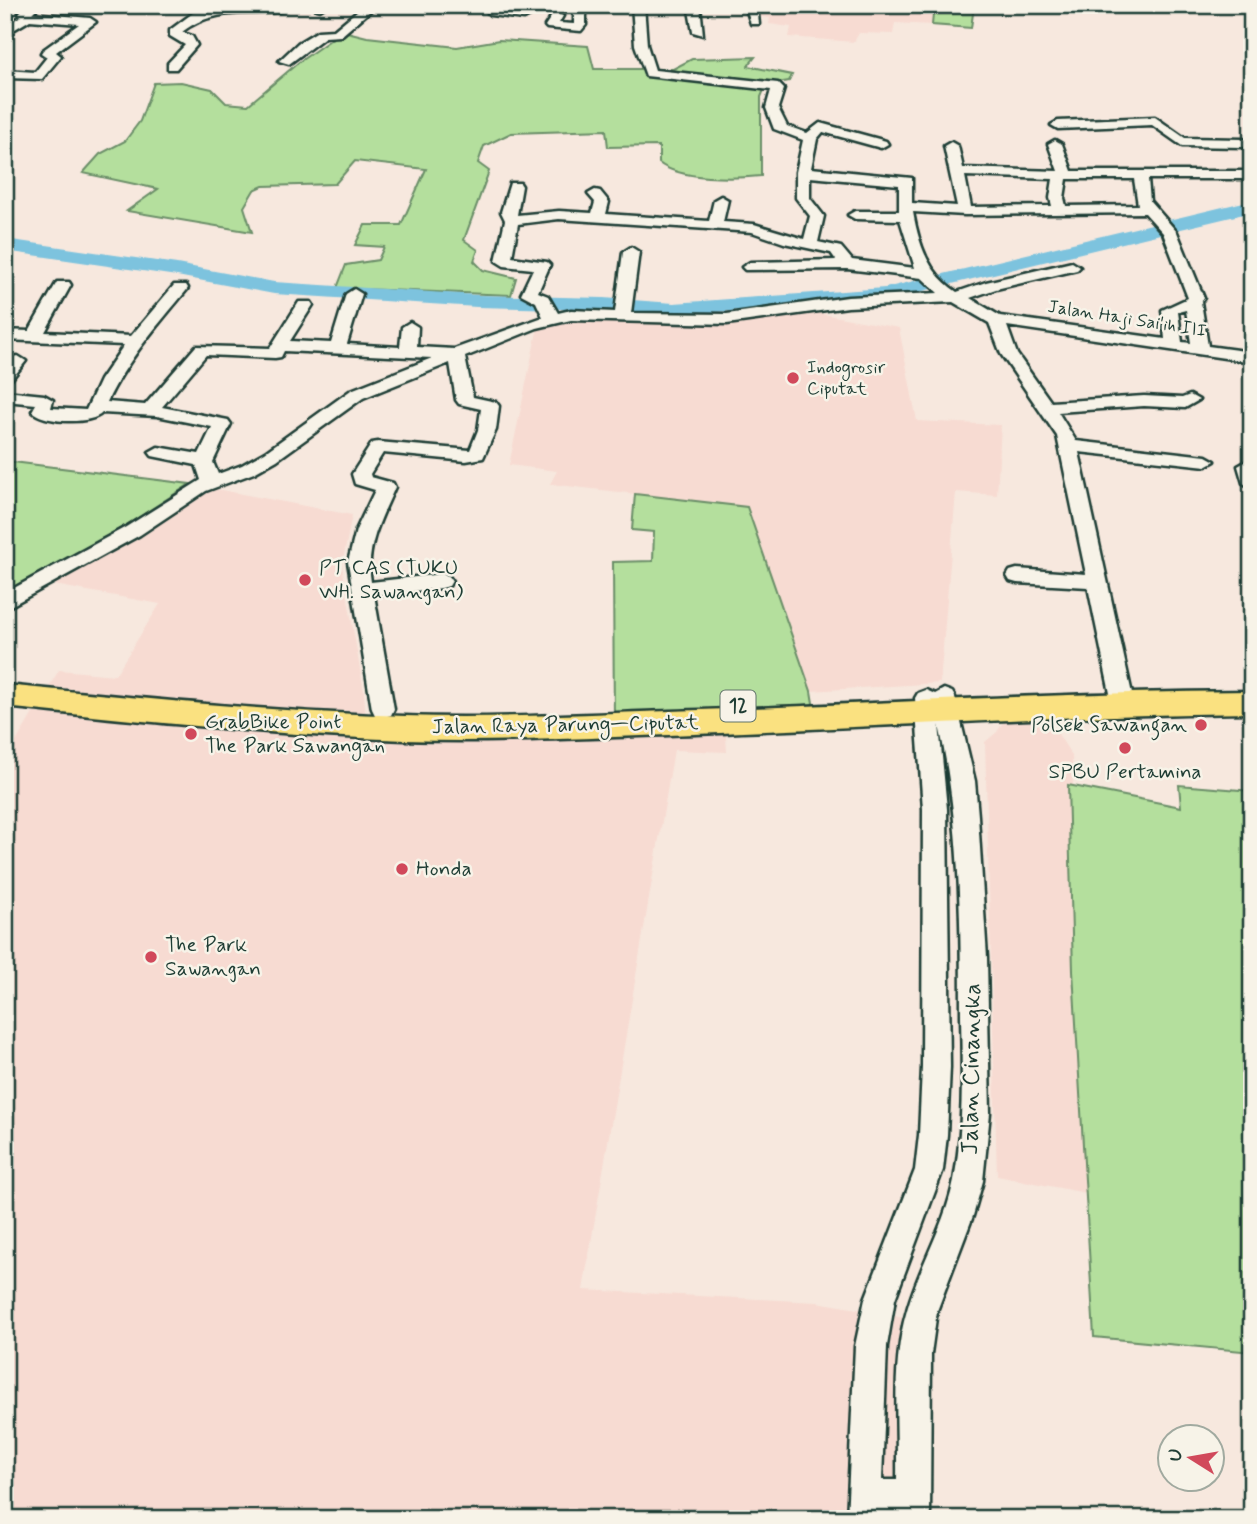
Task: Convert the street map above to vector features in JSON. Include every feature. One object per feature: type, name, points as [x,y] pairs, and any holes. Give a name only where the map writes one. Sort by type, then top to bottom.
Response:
[{"type":"highway","name":"Jalan Raya Parung—Ciputat","points":[[5,677],[52,692],[363,727],[1121,698],[1252,688]]},
{"type":"highway","name":"Jalan Raya Parung—Ciputat","points":[[5,696],[52,692],[383,709],[523,720]]},
{"type":"highway","name":"Jalan Raya Parung—Ciputat","points":[[1121,698],[1252,702]]},
{"type":"street","points":[[172,66],[191,45],[188,39],[174,33],[196,17],[229,6],[281,9],[288,5]]},
{"type":"street","points":[[285,61],[322,34],[337,33],[371,5]]},
{"type":"street","points":[[557,16],[551,26],[577,27],[580,25],[580,5]]},
{"type":"street","points":[[638,5],[641,45],[650,73],[775,87],[772,107],[781,129],[810,138]]},
{"type":"street","points":[[694,5],[699,32]]},
{"type":"street","points":[[751,5],[755,22]]},
{"type":"street","points":[[5,32],[31,11],[90,22],[47,53],[55,57],[19,93]]},
{"type":"street","points":[[494,13],[524,16]]},
{"type":"street","points":[[55,28],[67,19]]},
{"type":"street","points":[[5,74],[37,76]]},
{"type":"street","points":[[1058,125],[1155,121],[1182,142],[1247,149],[1243,136],[1252,129]]},
{"type":"street","points":[[810,244],[817,216],[803,198],[803,172],[810,138],[820,127],[881,144]]},
{"type":"street","points":[[1055,144],[1064,175],[1057,198],[1060,209]]},
{"type":"street","points":[[951,146],[965,211]]},
{"type":"street","points":[[803,172],[872,172],[907,180],[905,212],[929,278]]},
{"type":"street","points":[[955,172],[1252,175]]},
{"type":"street","points":[[1140,174],[1142,197],[1147,209],[1165,225],[1196,298],[1193,302],[1200,350]]},
{"type":"street","points":[[515,186],[508,212],[513,220],[504,261],[542,265],[529,294],[547,308],[571,315],[624,309],[727,319],[848,302],[957,297],[992,285],[1073,267]]},
{"type":"street","points":[[595,194],[602,202],[598,217]]},
{"type":"street","points":[[715,226],[721,200]]},
{"type":"street","points":[[855,215],[1147,209]]},
{"type":"street","points":[[513,220],[553,215],[754,228],[837,251],[848,264]]},
{"type":"street","points":[[624,309],[631,252]]},
{"type":"street","points":[[750,267],[848,264],[929,278],[996,320],[1009,354],[1066,436],[1090,540],[1121,698]]},
{"type":"street","points":[[34,337],[63,285]]},
{"type":"street","points":[[5,396],[44,400],[41,411],[44,413],[85,416],[93,413],[99,407],[109,380],[135,341],[180,288]]},
{"type":"street","points":[[338,348],[354,294]]},
{"type":"street","points":[[1174,347],[1170,310],[1193,302]]},
{"type":"street","points":[[150,410],[202,350],[272,354],[281,346],[305,305]]},
{"type":"street","points":[[5,602],[133,531],[211,481],[248,469],[281,450],[357,394],[453,354],[547,308]]},
{"type":"street","name":"Jalan Haji Sai'ih III","points":[[996,320],[1252,357]]},
{"type":"street","points":[[408,352],[410,327]]},
{"type":"street","points":[[5,335],[135,341]]},
{"type":"street","points":[[281,346],[453,354],[457,356],[465,400],[489,406],[487,430],[480,451],[473,456],[377,447],[360,478],[384,484],[386,488],[362,540],[358,562],[383,709]]},
{"type":"street","points":[[5,376],[18,361]]},
{"type":"street","points":[[1048,407],[1144,401],[1185,403],[1190,400]]},
{"type":"street","points":[[99,407],[150,410],[222,424],[205,461],[204,467],[211,481]]},
{"type":"street","points":[[1069,446],[1206,461]]},
{"type":"street","points":[[158,452],[205,461]]},
{"type":"street","points":[[1017,576],[1096,581]]},
{"type":"street","points":[[361,590],[442,580]]},
{"type":"street","name":"Jalan Cinangka","points":[[863,1508],[871,1346],[877,1311],[929,1170],[933,1135],[936,1067],[936,706]]},
{"type":"street","name":"Jalan Cinangka","points":[[913,1508],[915,1354],[922,1311],[958,1216],[968,1181],[976,1112],[974,958],[966,816],[962,781],[936,706]]},
{"type":"street","points":[[863,1508],[913,1508]]},
{"type":"shaded area","points":[[934,5],[932,25],[895,23],[893,34],[859,33],[854,42],[789,37],[791,27],[769,24],[770,18],[752,16],[750,6]]},
{"type":"shaded area","points":[[820,303],[823,314],[899,328],[917,421],[1001,425],[997,495],[956,492],[940,683],[811,691],[747,507],[550,484],[557,471],[509,465],[540,317],[559,315],[696,319]]},
{"type":"shaded area","points":[[190,484],[352,515],[342,565],[364,692],[366,722],[725,720],[727,752],[674,750],[583,1290],[817,1302],[921,1320],[888,1519],[5,1519],[5,760],[59,670],[115,675],[160,604],[32,581]]},
{"type":"shaded area","points":[[1048,718],[1072,756],[1086,1193],[997,1176],[985,742],[997,732],[1005,719]]},
{"type":"green space","points":[[934,5],[1002,5],[974,6],[971,28],[932,25]]},
{"type":"green space","points":[[343,31],[367,37],[457,47],[499,40],[588,46],[594,69],[673,69],[692,59],[755,57],[748,66],[792,75],[789,81],[766,85],[761,97],[761,176],[722,178],[680,173],[659,163],[659,146],[608,147],[606,130],[511,133],[484,146],[478,163],[489,171],[464,240],[478,250],[474,261],[483,270],[516,278],[511,295],[337,288],[346,265],[378,260],[384,247],[355,245],[365,225],[401,225],[426,169],[355,161],[335,184],[263,186],[254,190],[244,207],[252,232],[127,211],[158,189],[83,173],[100,154],[125,141],[140,121],[154,83],[181,82],[212,89],[226,103],[248,105],[299,62]]},
{"type":"green space","points":[[5,461],[190,484],[133,521],[5,595]]},
{"type":"green space","points":[[635,494],[747,507],[811,691],[815,715],[614,724],[613,562],[653,561],[654,532],[632,530]]},
{"type":"green space","points":[[1068,785],[1181,807],[1179,785],[1252,791],[1252,1352],[1094,1337],[1073,971]]},
{"type":"waterway","points":[[5,245],[177,270],[274,288],[477,301],[603,304],[674,309],[885,294],[1252,206]]},
{"type":"place","name":"Indogrosir Ciputat","points":[[793,378]]},
{"type":"place","name":"PT CAS (TUKU WH. Sawangan)","points":[[305,580]]},
{"type":"place","name":"Polsek Sawangan","points":[[1201,725]]},
{"type":"place","name":"GrabBike Point The Park Sawangan","points":[[191,734]]},
{"type":"place","name":"SPBU Pertamina","points":[[1125,748]]},
{"type":"place","name":"Honda","points":[[402,869]]},
{"type":"place","name":"The Park Sawangan","points":[[151,957]]}]
